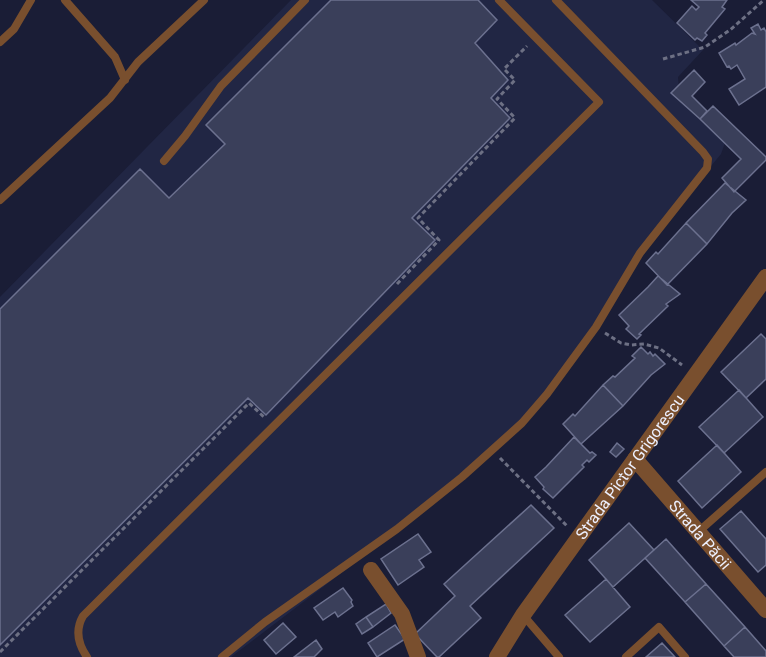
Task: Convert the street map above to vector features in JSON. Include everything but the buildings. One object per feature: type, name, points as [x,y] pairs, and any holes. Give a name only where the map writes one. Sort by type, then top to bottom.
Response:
[{"type":"street","name":"Strada Pictor Grigorescu","points":[[497,657],[523,615],[766,277]]},
{"type":"street","name":"Strada Păcii","points":[[635,459],[766,610]]},
{"type":"street","points":[[371,570],[402,614],[418,657]]},
{"type":"lane","points":[[0,42],[14,29],[31,0]]},
{"type":"lane","points":[[65,0],[115,57],[125,80]]},
{"type":"lane","points":[[0,201],[110,98],[138,62],[204,0]]},
{"type":"lane","points":[[164,161],[186,136],[221,86],[305,0]]},
{"type":"lane","points":[[222,657],[274,616],[397,529],[493,451],[522,423],[547,394],[596,327],[640,253],[707,168],[708,159],[704,152],[556,0]]},
{"type":"lane","points":[[87,657],[81,648],[78,633],[78,625],[83,616],[599,102],[503,1]]},
{"type":"lane","points":[[697,532],[765,475]]},
{"type":"lane","points":[[523,615],[559,657]]},
{"type":"lane","points":[[626,657],[660,627],[685,657]]},
{"type":"path","points":[[663,59],[705,47],[730,30],[764,0]]},
{"type":"path","points":[[390,291],[439,240],[418,218],[515,117],[497,99],[515,80],[504,69],[528,45],[522,38]]},
{"type":"path","points":[[596,327],[621,343],[644,344],[659,348],[696,375]]},
{"type":"path","points":[[0,652],[249,403],[266,419]]},
{"type":"path","points":[[493,451],[579,538]]},
{"type":"shaded area","points":[[291,0],[652,0],[703,50],[678,77],[679,90],[683,97],[720,133],[725,143],[721,154],[675,210],[536,410],[415,517],[231,657],[0,657],[0,297]]}]
